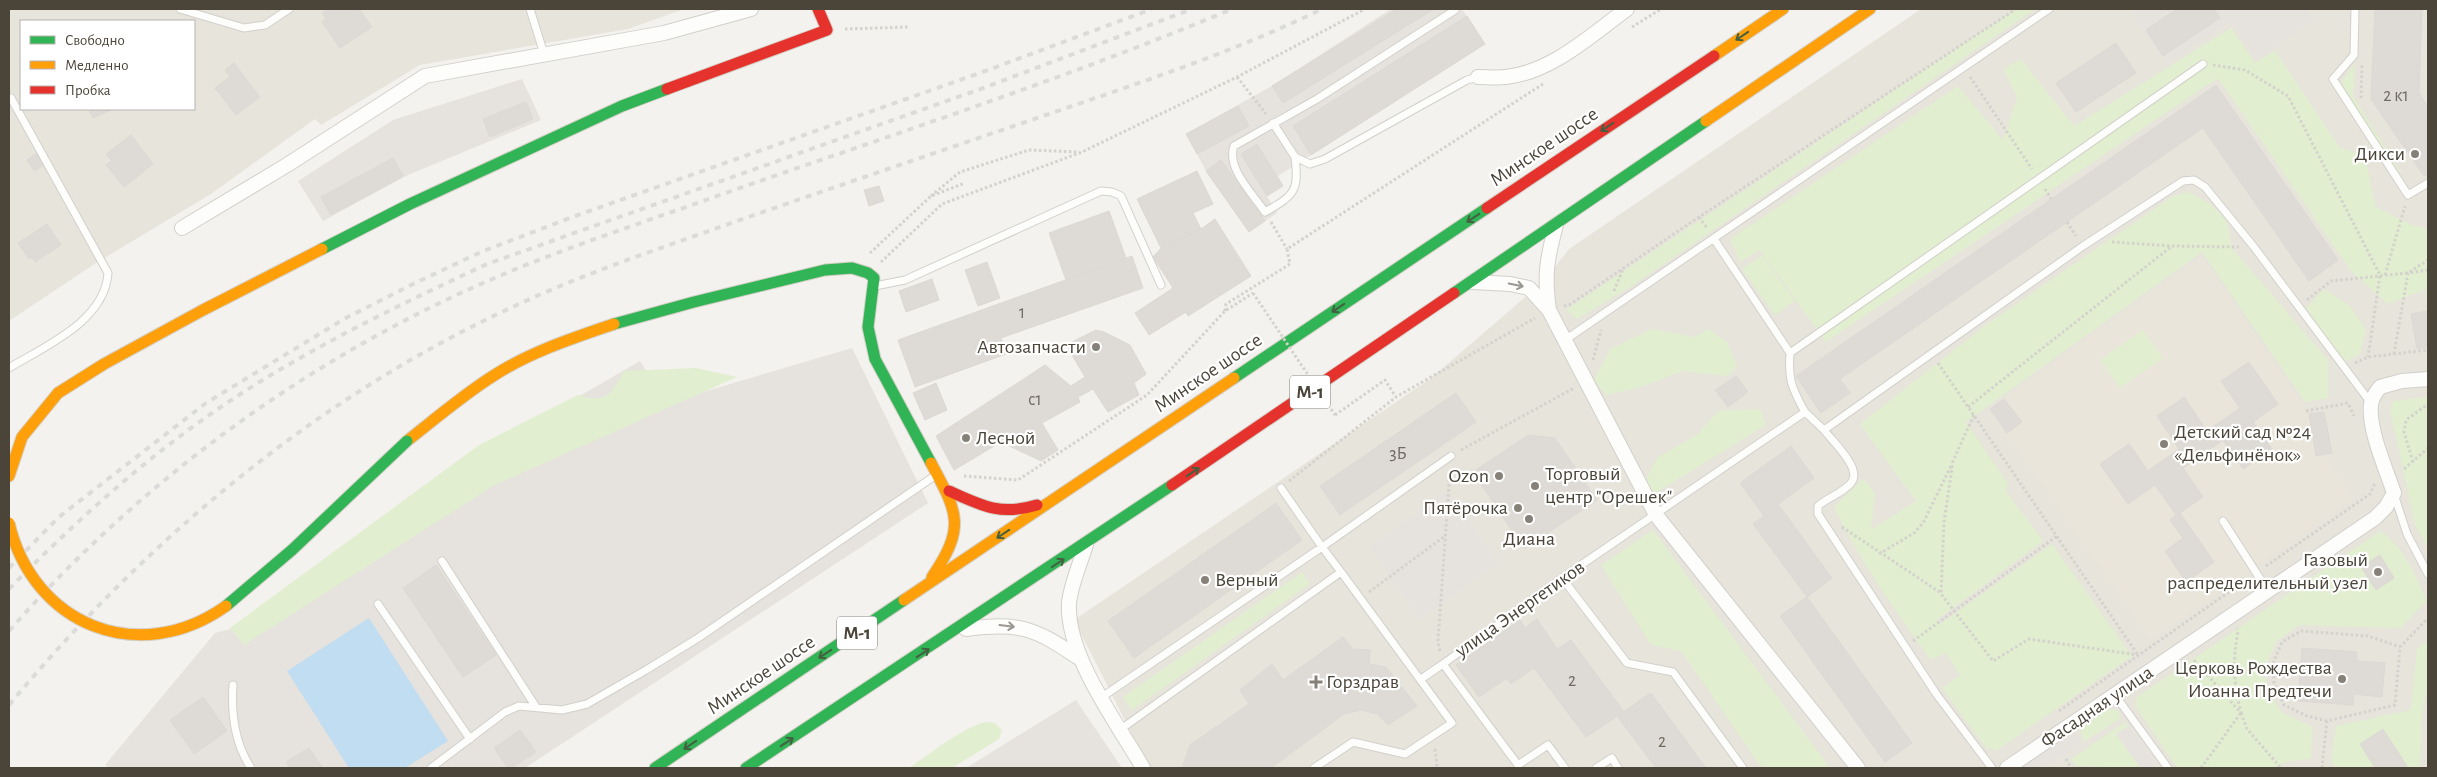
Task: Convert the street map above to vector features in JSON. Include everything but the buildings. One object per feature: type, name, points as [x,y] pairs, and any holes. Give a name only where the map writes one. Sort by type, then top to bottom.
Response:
[{"type":"main road","points":[[9,476],[22,437],[32,420],[58,393],[104,364],[203,310],[410,204],[622,106],[827,30],[818,9]]},
{"type":"main road","name":"Минское шоссе","points":[[655,768],[1783,9]]},
{"type":"main road","name":"М-1","points":[[746,768],[959,630],[1087,544],[1870,9]]},
{"type":"main road","points":[[9,522],[18,555],[28,573],[54,604],[71,615],[108,631],[149,636],[169,633],[207,619],[239,596],[303,540],[407,441],[493,376],[549,347],[627,320],[809,273],[840,268],[870,273],[874,278],[868,327],[875,359],[937,474],[949,491],[955,521],[955,536],[945,560],[923,589]]},
{"type":"main road","points":[[949,491],[991,510],[1000,512],[1026,509],[1058,496]]},
{"type":"street","points":[[182,228],[287,165],[425,76],[664,32],[751,9]]},
{"type":"street","points":[[1478,77],[1507,77],[1539,67],[1562,56],[1627,9]]},
{"type":"street","points":[[1549,310],[1545,283],[1546,263],[1556,225]]},
{"type":"street","points":[[1473,282],[1510,284],[1529,288],[1549,310],[1656,515],[1858,768]]},
{"type":"street","points":[[2394,493],[2373,428],[2371,404],[2380,386],[2428,378]]},
{"type":"street","name":"Фасадная улица","points":[[2007,768],[2374,518],[2386,507],[2394,493]]},
{"type":"street","points":[[1087,544],[1069,603],[1070,617],[1079,658],[1143,768]]},
{"type":"street","points":[[959,630],[998,625],[1024,628],[1044,635],[1079,658]]},
{"type":"lane","points":[[180,9],[244,28],[265,25],[289,9]]},
{"type":"lane","points":[[530,9],[544,54]]},
{"type":"lane","points":[[1565,340],[2049,9]]},
{"type":"lane","points":[[2355,9],[2354,54],[2333,79],[2408,196],[2428,184]]},
{"type":"lane","points":[[1272,123],[1295,157],[1298,179],[1289,198],[1265,212],[1233,166],[1231,154],[1234,146],[1272,123],[1317,98],[1455,10]]},
{"type":"lane","points":[[1790,354],[2038,178],[2203,64]]},
{"type":"lane","points":[[1295,157],[1310,164],[1325,159],[1467,80],[1478,77]]},
{"type":"lane","points":[[9,368],[77,326],[97,303],[107,287],[108,273],[11,98]]},
{"type":"lane","points":[[1824,430],[2083,246],[2183,181],[2194,180],[2205,187],[2254,247],[2371,404]]},
{"type":"lane","points":[[874,286],[905,280],[1101,192],[1112,192],[1121,196],[1161,285]]},
{"type":"lane","points":[[1714,239],[1790,354],[1789,374],[1793,391],[1805,412],[1824,430],[1854,468],[1854,477],[1851,484],[1818,506],[1818,514],[1937,694],[1992,768]]},
{"type":"lane","name":"улица Энергетиков","points":[[1565,768],[1548,745],[1518,765],[1443,664],[1562,578],[1805,412]]},
{"type":"lane","points":[[1102,697],[1322,547],[1451,456]]},
{"type":"lane","points":[[431,768],[505,712],[519,706],[562,710],[587,704],[646,670],[698,638],[937,474]]},
{"type":"lane","points":[[1281,488],[1322,547],[1452,723],[1405,754],[1353,742],[1314,768]]},
{"type":"lane","points":[[2394,493],[2407,534],[2428,574]]},
{"type":"lane","points":[[2223,521],[2268,591]]},
{"type":"lane","points":[[442,561],[536,707]]},
{"type":"lane","points":[[1121,730],[1341,572]]},
{"type":"lane","points":[[1562,578],[1627,663],[1673,672],[1743,768]]},
{"type":"lane","points":[[378,604],[470,739]]},
{"type":"lane","points":[[1421,679],[1443,664]]},
{"type":"lane","points":[[232,685],[236,731],[242,755],[251,768]]},
{"type":"lane","points":[[2115,695],[2168,768]]},
{"type":"lane","points":[[1596,768],[1612,758],[1618,768]]},
{"type":"path","points":[[870,273],[942,204],[1082,152],[1237,77],[1365,9]]},
{"type":"path","points":[[1627,30],[1660,9]]},
{"type":"path","points":[[1281,488],[1396,397],[1549,310],[1569,305],[2016,9]]},
{"type":"path","points":[[827,30],[908,27]]},
{"type":"path","points":[[2361,101],[2362,55]]},
{"type":"path","points":[[2203,64],[2245,70],[2288,96],[2380,274],[2368,357],[2428,350]]},
{"type":"path","points":[[1969,76],[2052,199]]},
{"type":"path","points":[[1237,77],[1272,123]]},
{"type":"path","points":[[1287,249],[1544,84]]},
{"type":"path","points":[[865,254],[873,253],[931,196],[960,172],[1029,150],[1082,152]]},
{"type":"path","points":[[931,196],[965,183]]},
{"type":"path","points":[[2385,275],[2408,196]]},
{"type":"path","points":[[1225,311],[1226,304],[1290,264],[1287,249],[1265,212]]},
{"type":"path","points":[[2067,222],[2083,246]]},
{"type":"path","points":[[2091,241],[2172,246],[2254,247]]},
{"type":"path","points":[[1968,407],[2172,246]]},
{"type":"path","points":[[2394,354],[2408,273],[2428,260]]},
{"type":"path","points":[[1443,664],[1438,640],[1451,456],[1586,381],[1607,311],[1623,268]]},
{"type":"path","points":[[2298,306],[2331,280],[2428,270]]},
{"type":"path","points":[[937,474],[1018,480],[1147,395],[1225,311],[1253,293],[1334,415],[1385,380],[1396,397]]},
{"type":"path","points":[[1931,354],[2139,656]]},
{"type":"path","points":[[2306,410],[2348,403],[2356,420]]},
{"type":"path","points":[[2413,462],[2404,432],[2406,420],[2428,404]]},
{"type":"path","points":[[1879,554],[1914,533],[1923,523],[1974,416]]},
{"type":"path","points":[[2404,469],[2428,448]]},
{"type":"path","points":[[1941,594],[1944,522],[1953,461]]},
{"type":"path","points":[[2059,712],[2370,494],[2375,481],[2375,474]]},
{"type":"path","points":[[1818,514],[1857,536],[1879,554],[1941,594],[1992,661],[2030,638],[2139,656]]},
{"type":"path","points":[[1361,598],[1445,536]]},
{"type":"path","points":[[1905,647],[2056,536]]},
{"type":"path","points":[[2217,601],[2238,632],[2233,672],[2241,713],[2247,729],[2281,768]]},
{"type":"path","points":[[2400,647],[2368,636],[2301,631],[2282,642],[2274,663],[2274,684],[2284,705],[2307,716],[2327,721],[2395,705],[2400,647],[2428,618]]},
{"type":"path","points":[[2192,658],[2241,713]]},
{"type":"path","points":[[2201,768],[2241,713]]},
{"type":"path","points":[[2322,768],[2327,721]]},
{"type":"path","points":[[1436,756],[1437,768]]},
{"type":"path","points":[[2066,759],[2071,768]]},
{"type":"shaded area","points":[[9,9],[684,9],[628,29],[420,65],[321,125],[315,119],[211,194],[96,263],[9,321]]},
{"type":"shaded area","points":[[1391,9],[1462,9],[1485,44],[1278,176],[1283,186],[1267,196],[1277,213],[1249,232],[1206,171],[1186,134],[1272,86]]},
{"type":"shaded area","points":[[1921,9],[2428,9],[2428,768],[1147,768],[1141,752],[1074,620],[1430,379],[1544,281],[1569,249]]},
{"type":"shaded area","points":[[2129,9],[2307,9],[2314,20],[2257,59],[2231,21],[2166,64]]},
{"type":"shaded area","points":[[522,79],[541,120],[408,175],[323,221],[298,181],[393,120]]},
{"type":"shaded area","name":"Детский сад №24 «Дельфинёнок»","points":[[2202,256],[2309,414],[2316,455],[2323,454],[2353,499],[2151,639],[1990,409]]},
{"type":"shaded area","points":[[852,348],[928,503],[525,768],[109,768],[105,765],[215,633],[268,619],[526,427],[640,361],[666,403]]},
{"type":"shaded area","points":[[1447,491],[1499,563],[1420,619],[1369,546]]},
{"type":"shaded area","points":[[1076,700],[1122,768],[966,768]]},
{"type":"shaded area","points":[[2128,726],[2156,764],[2150,768],[2141,768],[2116,734]]},
{"type":"shaded area","points":[[2075,731],[2082,742],[2043,768],[2018,768]]},
{"type":"green space","points":[[2016,9],[2035,9],[1632,286],[1577,319],[1566,310]]},
{"type":"green space","points":[[2231,28],[2255,63],[2275,51],[2340,148],[2365,155],[2375,206],[2409,224],[2428,229],[2428,288],[2388,304],[2351,271],[2218,78],[1826,342],[1760,250],[1740,262],[1730,239],[1958,86],[2003,140],[2017,97],[2003,69],[2021,59],[2074,126]]},
{"type":"green space","points":[[2355,63],[2353,96],[2401,173],[2398,175],[2340,85]]},
{"type":"green space","points":[[2188,192],[2209,203],[2227,221],[2232,248],[2328,360],[2328,398],[2305,402],[2202,252],[1966,422],[2009,485],[2005,490],[2043,541],[1937,620],[1940,624],[2052,544],[2132,656],[1997,750],[1986,748],[1942,688],[1960,675],[1946,653],[1931,660],[1891,604],[1855,547],[1834,507],[1863,479],[1875,493],[1871,530],[1916,501],[1860,424],[1987,324],[2173,196]]},
{"type":"green space","points":[[1762,255],[1795,301],[1775,315],[1742,269]]},
{"type":"green space","points":[[2324,289],[2350,306],[2366,330],[2360,354],[2345,362],[2306,308]]},
{"type":"green space","points":[[1652,329],[1694,337],[1709,329],[1728,343],[1737,367],[1727,376],[1682,371],[1638,388],[1606,395],[1594,380],[1610,349]]},
{"type":"green space","points":[[2143,330],[2163,358],[2120,388],[2100,360]]},
{"type":"green space","points":[[696,368],[737,377],[493,486],[244,645],[230,628],[479,445],[578,395],[595,398],[607,395],[616,386],[624,371]]},
{"type":"green space","points":[[2428,397],[2428,548],[2415,525],[2390,410],[2393,401]]},
{"type":"green space","points":[[1760,409],[1766,425],[1654,494],[1645,481],[1657,458],[1698,434],[1718,411]]},
{"type":"green space","points":[[1653,530],[1830,768],[1762,768],[1681,651],[1651,645],[1601,565]]},
{"type":"green space","points":[[2380,531],[2395,544],[2408,562],[2426,601],[2401,628],[2299,625],[2276,642],[2265,667],[2268,690],[2281,712],[2313,727],[2311,759],[2289,761],[2273,768],[2177,768],[2135,705],[2136,698]]},
{"type":"green space","points":[[1302,572],[1310,584],[1132,710],[1123,697]]},
{"type":"green space","points":[[2428,641],[2428,680],[2422,714],[2420,768],[2336,768],[2331,762],[2336,726],[2411,710],[2417,648]]},
{"type":"green space","points":[[2106,709],[2117,710],[2121,718],[2083,742],[2080,728]]},
{"type":"green space","points":[[985,722],[995,723],[1002,730],[999,739],[952,768],[909,768],[955,736]]},
{"type":"green space","points":[[2125,722],[2128,726],[2116,734],[2141,768],[2076,766],[2071,759]]},
{"type":"water","points":[[369,618],[448,741],[405,768],[349,768],[287,671]]},
{"type":"railway","points":[[9,568],[59,517],[206,403],[344,319],[413,284],[481,252],[575,216],[980,73],[1152,9]]},
{"type":"railway","points":[[9,589],[109,494],[136,471],[218,409],[315,349],[418,297],[487,264],[986,87],[1192,9]]},
{"type":"railway","points":[[9,631],[60,576],[114,524],[171,475],[230,429],[292,386],[356,347],[422,312],[490,280],[568,249],[1034,86],[1232,9]]},
{"type":"railway","points":[[9,705],[61,645],[117,587],[174,533],[235,481],[298,433],[364,388],[433,347],[504,311],[612,266],[1151,79],[1221,53],[1322,9]]},
{"type":"traffic: fast","points":[[322,249],[410,204],[622,106],[667,89]]},
{"type":"traffic: fast","points":[[1454,293],[1706,121]]},
{"type":"traffic: fast","points":[[1234,378],[1487,208]]},
{"type":"traffic: fast","points":[[614,324],[825,270],[852,268],[868,273],[874,278],[868,327],[875,359],[931,463]]},
{"type":"traffic: fast","points":[[226,606],[292,550],[407,441]]},
{"type":"traffic: fast","points":[[746,768],[1172,485]]},
{"type":"traffic: fast","points":[[655,768],[904,600]]},
{"type":"traffic: slow","points":[[1714,56],[1783,9]]},
{"type":"traffic: slow","points":[[1706,121],[1870,9]]},
{"type":"traffic: slow","points":[[9,476],[22,437],[58,393],[104,364],[203,310],[322,249]]},
{"type":"traffic: slow","points":[[407,441],[449,407],[507,367],[552,346],[614,324]]},
{"type":"traffic: slow","points":[[904,600],[1234,378]]},
{"type":"traffic: slow","points":[[931,463],[947,495],[954,520],[954,532],[950,545],[932,577]]},
{"type":"traffic: slow","points":[[9,523],[22,558],[41,588],[65,610],[94,626],[125,634],[159,634],[193,624],[226,606]]},
{"type":"traffic: jam","points":[[667,89],[827,30],[818,9]]},
{"type":"traffic: jam","points":[[1487,208],[1714,56]]},
{"type":"traffic: jam","points":[[1172,485],[1454,293]]},
{"type":"traffic: jam","points":[[949,491],[992,508],[1013,510],[1037,505]]},
{"type":"place","name":"Дикси","points":[[2415,154]]},
{"type":"place","name":"Автозапчасти","points":[[1096,347]]},
{"type":"place","name":"Лесной","points":[[966,438]]},
{"type":"place","name":"Детский сад №24 «Дельфинёнок»","points":[[2164,444]]},
{"type":"place","name":"Ozon","points":[[1499,476]]},
{"type":"place","name":"Торговый центр \"Орешек\"","points":[[1535,486]]},
{"type":"place","name":"Пятёрочка","points":[[1518,508]]},
{"type":"place","name":"Диана","points":[[1529,519]]},
{"type":"place","name":"Газовый распределительный узел","points":[[2378,572]]},
{"type":"place","name":"Верный","points":[[1205,580]]},
{"type":"place","name":"Церковь Рождества Иоанна Предтечи","points":[[2342,679]]},
{"type":"place","name":"Горздрав","points":[[1316,682]]}]
